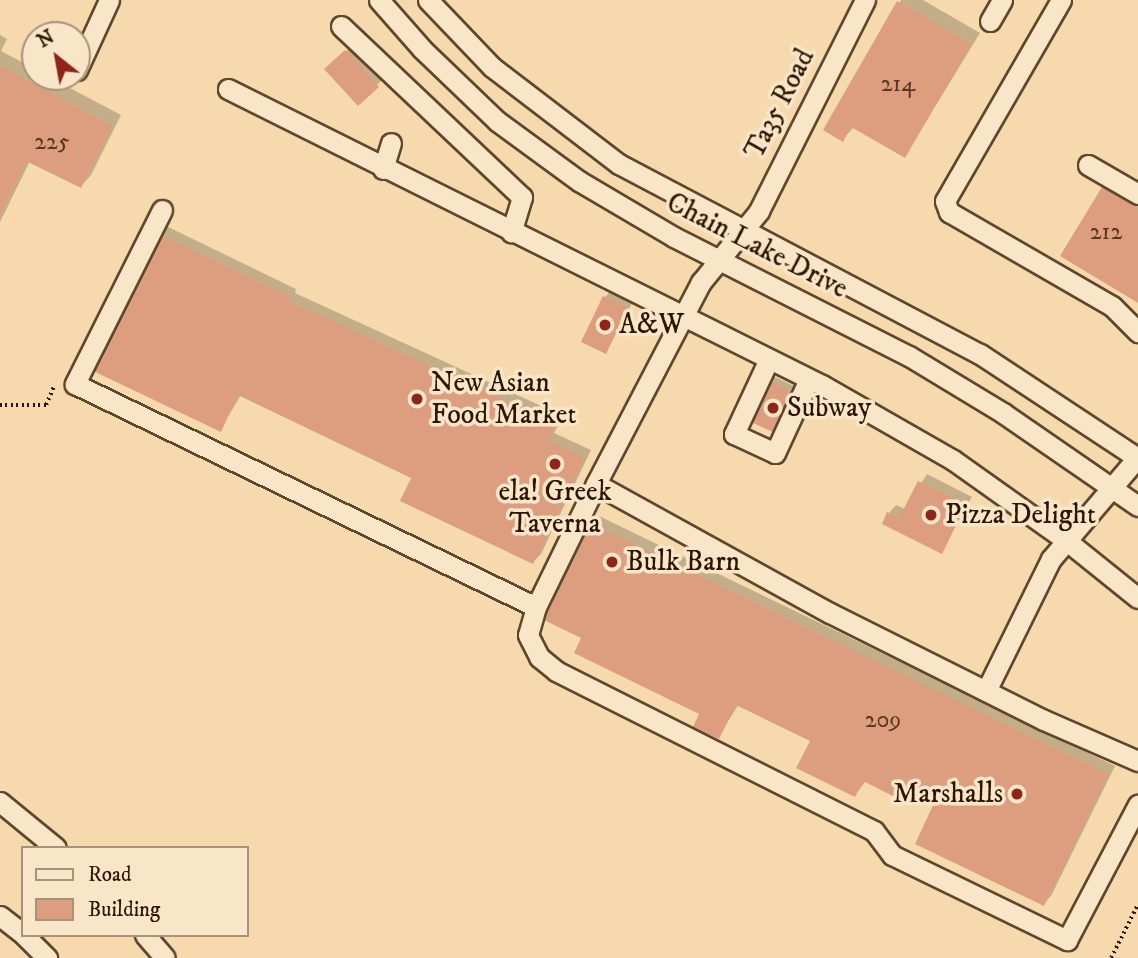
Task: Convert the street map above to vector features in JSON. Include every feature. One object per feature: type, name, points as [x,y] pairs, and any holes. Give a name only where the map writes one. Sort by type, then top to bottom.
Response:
[{"type":"street","points":[[91,39],[109,0]]},
{"type":"street","name":"Chain Lake Drive","points":[[379,0],[422,49],[497,121],[623,209],[902,352],[1114,486],[1138,506]]},
{"type":"street","name":"Chain Lake Drive","points":[[428,0],[492,67],[579,137],[665,191],[980,354],[1138,458]]},
{"type":"street","name":"Ta35 Road","points":[[865,0],[759,211],[718,260],[683,317],[536,607],[528,635],[538,657],[556,671],[874,831],[892,855],[1067,940],[1138,805]]},
{"type":"street","points":[[990,21],[1002,0]]},
{"type":"street","points":[[1061,0],[945,201],[949,212],[1112,306],[1138,332]]},
{"type":"street","points":[[341,26],[522,197],[511,232]]},
{"type":"street","points":[[228,89],[383,169],[809,379],[953,460],[1067,541],[1138,598]]},
{"type":"street","points":[[383,169],[391,143]]},
{"type":"street","points":[[1088,165],[1138,194]]},
{"type":"street","points":[[162,210],[66,382],[536,607]]},
{"type":"street","points":[[769,359],[734,434],[775,453],[809,379]]},
{"type":"street","points":[[986,691],[1051,559],[1138,458]]},
{"type":"street","points":[[596,484],[830,613],[986,691],[1135,755]]},
{"type":"street","points":[[0,802],[55,846]]},
{"type":"street","points":[[0,916],[21,933]]},
{"type":"street","points":[[26,937],[47,958]]},
{"type":"street","points":[[147,937],[165,958]]},
{"type":"path","points":[[0,405],[46,405],[66,382]]},
{"type":"path","points":[[1111,958],[1138,904]]},
{"type":"building","points":[[897,1],[971,44],[905,158],[851,127],[843,142],[823,130]]},
{"type":"building","points":[[345,50],[379,87],[358,106],[324,69]]},
{"type":"building","points":[[0,66],[21,77],[21,91],[47,91],[112,126],[81,188],[26,161],[0,214]]},
{"type":"building","points":[[1102,187],[1138,209],[1138,303],[1060,256]]},
{"type":"building","points":[[154,232],[290,297],[288,301],[556,424],[548,441],[584,458],[533,564],[400,501],[411,478],[238,395],[221,432],[89,369]]},
{"type":"building","name":"A&W","points":[[603,296],[628,308],[606,354],[581,342]]},
{"type":"building","name":"Subway","points":[[766,380],[798,395],[779,435],[747,420]]},
{"type":"building","name":"Pizza Delight","points":[[918,481],[966,505],[942,554],[882,524],[887,512],[899,518]]},
{"type":"building","points":[[590,523],[1108,774],[1044,906],[915,844],[935,801],[913,790],[907,803],[863,781],[855,797],[796,768],[810,741],[736,705],[719,739],[693,727],[699,714],[574,653],[581,638],[544,620]]},
{"type":"place","name":"A&W","points":[[605,325]]},
{"type":"place","name":"New Asian Food Market","points":[[417,399]]},
{"type":"place","name":"Subway","points":[[773,408]]},
{"type":"place","name":"ela! Greek Taverna","points":[[555,464]]},
{"type":"place","name":"Pizza Delight","points":[[931,515]]},
{"type":"place","name":"Bulk Barn","points":[[612,562]]},
{"type":"place","name":"Marshalls","points":[[1017,794]]}]
